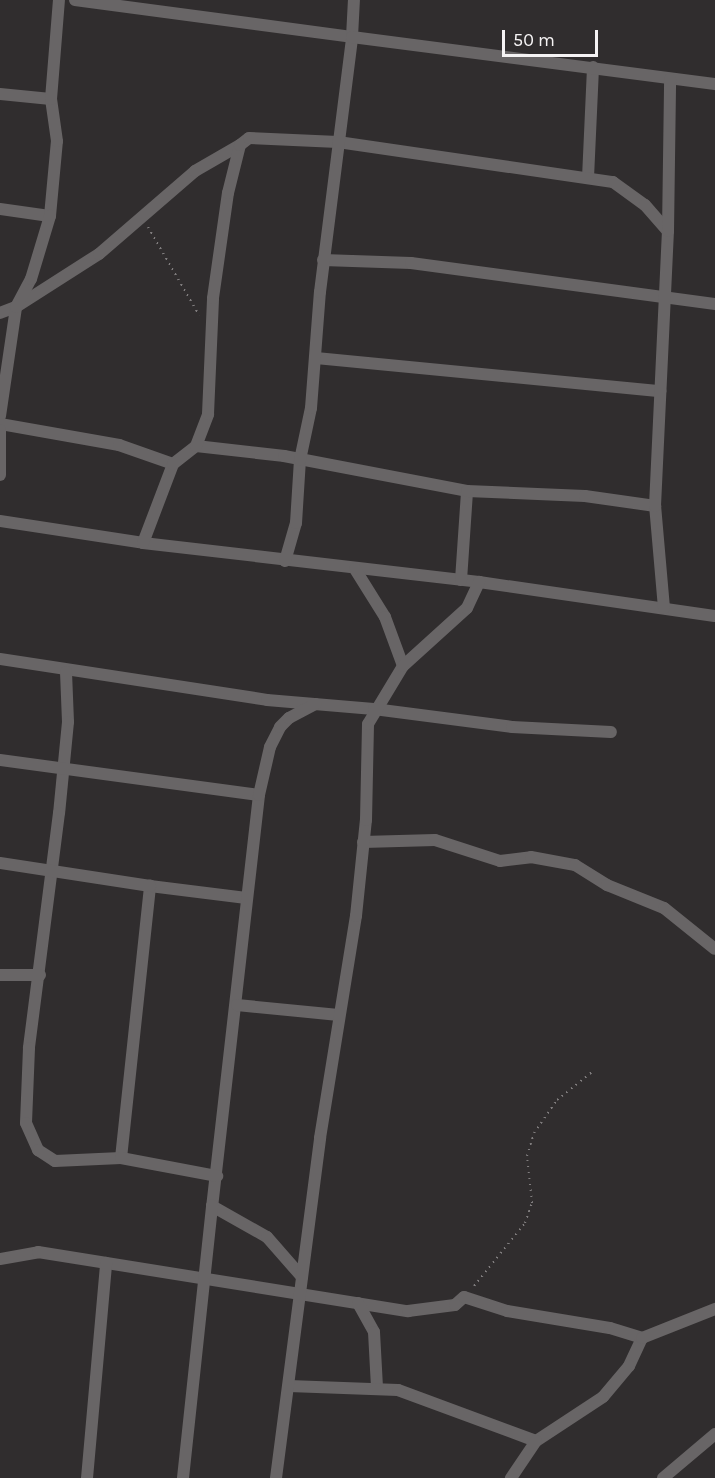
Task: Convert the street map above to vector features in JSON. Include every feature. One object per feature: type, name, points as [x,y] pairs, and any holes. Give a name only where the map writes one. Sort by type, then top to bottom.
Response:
[{"type":"street","points":[[0,416],[16,307],[31,279],[50,216],[57,141],[51,99],[59,0]]},
{"type":"street","points":[[75,0],[715,84]]},
{"type":"street","points":[[285,561],[297,523],[300,460],[311,408],[323,260],[354,0]]},
{"type":"street","points":[[588,178],[593,67]]},
{"type":"street","points":[[664,608],[655,506],[663,296],[668,231],[670,78]]},
{"type":"street","points":[[0,94],[51,99]]},
{"type":"street","points":[[0,313],[16,307],[99,254],[195,171],[258,136],[338,142],[613,182],[645,205],[668,231]]},
{"type":"street","points":[[143,543],[173,464],[196,446],[208,414],[213,298],[228,193],[240,145]]},
{"type":"street","points":[[0,209],[50,216]]},
{"type":"street","points":[[323,260],[411,263],[715,304]]},
{"type":"street","points":[[316,358],[660,391]]},
{"type":"street","points":[[0,424],[119,445],[173,464]]},
{"type":"street","points":[[0,430],[0,475]]},
{"type":"street","points":[[196,446],[300,460],[467,492],[585,496],[655,506]]},
{"type":"street","points":[[461,580],[467,492]]},
{"type":"street","points":[[0,521],[143,543],[479,582],[715,616]]},
{"type":"street","points":[[355,569],[385,617],[403,666]]},
{"type":"street","points":[[276,1478],[339,1015],[356,916],[363,842],[366,737],[374,709],[384,699],[403,666],[467,608],[479,582]]},
{"type":"street","points":[[0,659],[66,672],[315,704],[374,709],[512,727],[611,732]]},
{"type":"street","points":[[66,672],[68,722],[54,869],[29,1048],[26,1123],[29,1134],[38,1150],[55,1161],[121,1158],[217,1176]]},
{"type":"street","points":[[183,1478],[203,1281],[237,1005],[246,898],[259,795],[270,747],[280,727],[289,718],[315,704]]},
{"type":"street","points":[[0,760],[63,766],[259,795]]},
{"type":"street","points":[[363,842],[435,840],[500,861],[531,857],[575,865],[607,885],[664,908],[715,949]]},
{"type":"street","points":[[0,863],[246,898]]},
{"type":"street","points":[[121,1158],[150,886]]},
{"type":"street","points":[[0,975],[40,975]]},
{"type":"street","points":[[237,1005],[339,1015]]},
{"type":"street","points":[[212,1206],[267,1237],[302,1277]]},
{"type":"street","points":[[0,1259],[38,1252],[203,1281],[300,1292],[408,1311],[455,1305],[464,1297],[507,1311],[610,1328],[642,1338],[715,1309]]},
{"type":"street","points":[[87,1478],[106,1263]]},
{"type":"street","points":[[358,1303],[374,1332],[377,1388]]},
{"type":"street","points":[[511,1478],[536,1441],[603,1397],[629,1366],[642,1338]]},
{"type":"street","points":[[289,1386],[398,1390],[536,1441]]},
{"type":"street","points":[[663,1478],[715,1434]]},
{"type":"path","points":[[143,215],[167,265],[212,338]]},
{"type":"path","points":[[464,1297],[525,1223],[532,1203],[527,1156],[534,1134],[557,1100],[592,1072]]}]
